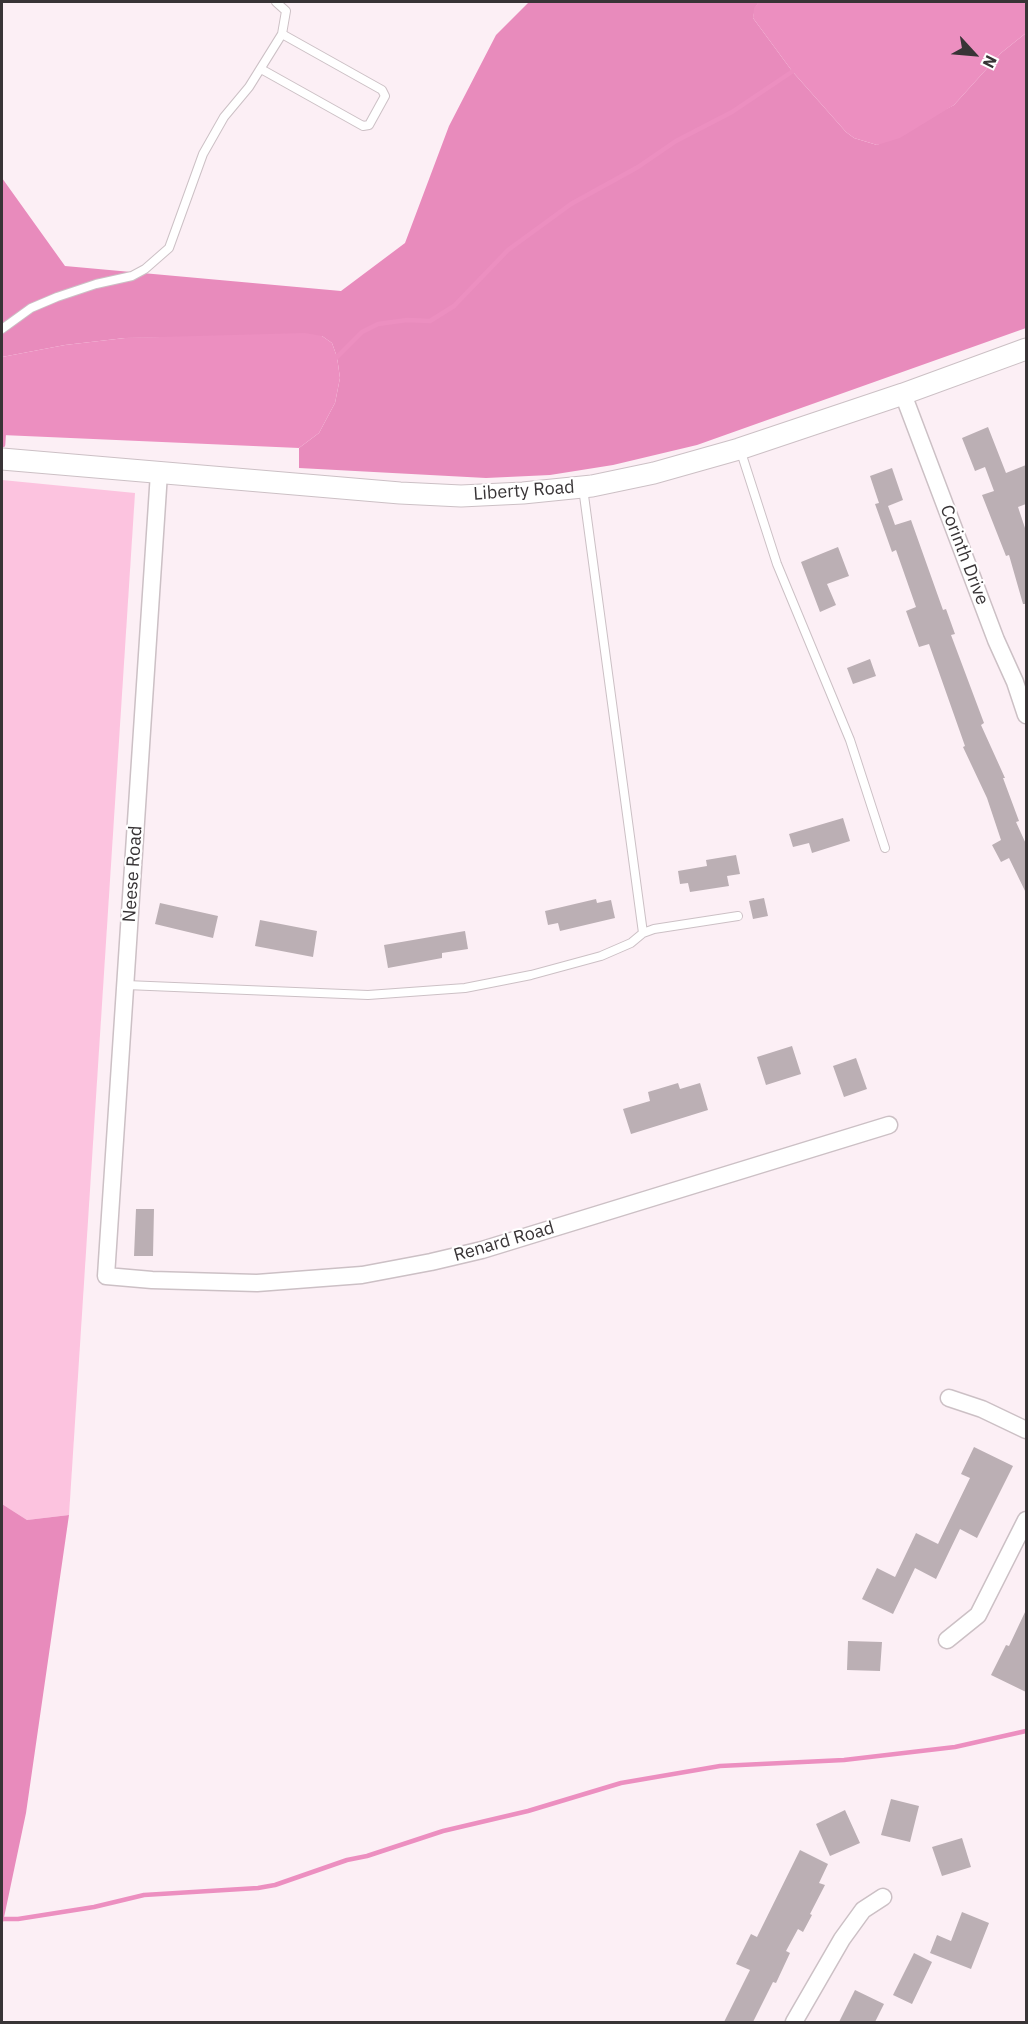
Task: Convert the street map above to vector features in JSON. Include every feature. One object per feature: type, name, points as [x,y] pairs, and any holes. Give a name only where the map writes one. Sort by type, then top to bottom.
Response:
[{"type":"street","name":"Liberty Road","points":[[2,459],[400,493],[451,495],[523,493],[583,487],[654,473],[740,449],[903,394],[1026,349]]},
{"type":"street","name":"Corinth Drive","points":[[903,394],[996,640],[1021,680],[1026,715]]},
{"type":"street","name":"Neese Road","points":[[106,1276],[159,473]]},
{"type":"street","name":"Renard Road","points":[[106,1276],[152,1280],[257,1283],[362,1275],[431,1262],[482,1250],[890,1125]]},
{"type":"street","points":[[949,1398],[982,1409],[1026,1430]]},
{"type":"street","points":[[947,1640],[978,1616],[1026,1520]]},
{"type":"street","points":[[794,2022],[842,1939],[863,1910],[883,1897]]},
{"type":"lane","points":[[2,329],[31,308],[57,297],[96,284],[132,276],[160,258],[169,248],[203,154],[224,117],[249,87],[282,34],[286,11],[276,2]]},
{"type":"lane","points":[[261,69],[363,126],[369,125],[385,96],[382,90],[282,34]]},
{"type":"lane","points":[[740,449],[777,564],[850,740],[885,848]]},
{"type":"lane","points":[[583,487],[644,933]]},
{"type":"lane","points":[[126,985],[368,995],[465,988],[531,975],[601,956],[631,943],[654,929],[738,916]]},
{"type":"shaded area","points":[[529,2],[759,2],[753,18],[792,71],[846,132],[854,138],[877,145],[954,105],[1001,53],[1026,33],[1026,328],[697,445],[613,465],[550,475],[486,478],[299,468],[299,448],[319,433],[335,403],[340,378],[332,343],[322,336],[125,338],[65,345],[2,357],[2,178],[65,266],[341,291],[405,243],[449,126],[496,35]]},
{"type":"shaded area","points":[[759,2],[1026,2],[1026,33],[1001,53],[954,105],[900,138],[877,145],[854,138],[846,132],[792,71],[753,18],[754,8]]},
{"type":"shaded area","points":[[305,333],[322,336],[332,343],[340,378],[335,403],[319,433],[299,448],[2,435],[2,357],[65,345],[125,338]]},
{"type":"shaded area","points":[[2,480],[135,493],[69,1515],[27,1520],[2,1504]]},
{"type":"shaded area","points":[[2,1504],[27,1520],[69,1515],[26,1813],[2,1927]]},
{"type":"building","points":[[988,427],[1006,473],[1026,465],[1026,504],[1018,507],[1026,531],[1026,604],[1023,604],[1009,555],[1006,556],[982,495],[994,491],[985,467],[975,471],[962,438]]},
{"type":"building","points":[[892,468],[903,500],[888,506],[895,525],[911,520],[943,610],[946,609],[955,634],[951,635],[984,723],[981,725],[1005,778],[1003,778],[1019,821],[1016,822],[1026,844],[1026,893],[1009,858],[1001,862],[992,845],[1001,840],[987,798],[963,747],[965,746],[929,644],[919,647],[906,611],[916,607],[896,550],[892,552],[875,504],[879,503],[870,476]]},
{"type":"building","points":[[838,547],[849,576],[827,584],[836,605],[820,612],[801,562]]},
{"type":"building","points":[[870,659],[876,676],[853,684],[847,668]]},
{"type":"building","points":[[843,818],[850,841],[812,853],[809,843],[793,847],[789,834]]},
{"type":"building","points":[[736,855],[740,874],[727,876],[729,886],[690,892],[688,883],[680,884],[678,871],[707,866],[706,860]]},
{"type":"building","points":[[764,898],[768,916],[753,919],[749,901]]},
{"type":"building","points":[[596,899],[597,903],[611,900],[615,918],[560,931],[558,923],[548,925],[545,911]]},
{"type":"building","points":[[160,903],[218,916],[213,938],[155,924]]},
{"type":"building","points":[[260,920],[317,931],[313,957],[255,946]]},
{"type":"building","points":[[465,931],[468,949],[442,953],[442,958],[388,968],[384,945]]},
{"type":"building","points":[[792,1046],[801,1074],[766,1085],[757,1057]]},
{"type":"building","points":[[856,1058],[867,1089],[844,1097],[833,1066]]},
{"type":"building","points":[[678,1083],[680,1089],[700,1083],[708,1110],[631,1134],[623,1109],[650,1101],[648,1092]]},
{"type":"building","points":[[136,1209],[154,1209],[153,1256],[134,1256]]},
{"type":"building","points":[[974,1447],[1013,1466],[977,1538],[960,1529],[936,1579],[915,1568],[893,1614],[862,1599],[877,1568],[895,1577],[916,1533],[938,1544],[970,1478],[961,1474]]},
{"type":"building","points":[[1026,1610],[1026,1692],[991,1675],[1006,1645],[1009,1646]]},
{"type":"building","points":[[848,1641],[882,1642],[880,1671],[847,1670]]},
{"type":"building","points":[[891,1799],[919,1806],[910,1842],[881,1835]]},
{"type":"building","points":[[845,1810],[860,1843],[830,1856],[816,1824]]},
{"type":"building","points":[[962,1838],[971,1867],[942,1876],[932,1847]]},
{"type":"building","points":[[800,1850],[828,1864],[819,1883],[825,1885],[810,1914],[812,1915],[803,1932],[798,1929],[786,1951],[790,1953],[776,1983],[773,1982],[753,2022],[724,2022],[750,1970],[736,1964],[751,1934],[757,1937]]},
{"type":"building","points":[[962,1912],[989,1923],[971,1969],[930,1953],[937,1935],[951,1941]]},
{"type":"building","points":[[914,1953],[932,1962],[912,2004],[893,1995]]},
{"type":"building","points":[[855,1990],[884,2004],[875,2022],[839,2022]]},
{"type":"waterway","points":[[333,361],[362,332],[378,324],[407,320],[430,321],[454,306],[508,250],[571,204],[638,167],[676,141],[732,112],[796,69]]},
{"type":"waterway","points":[[3,445],[4,430]]},
{"type":"waterway","points":[[2,1919],[18,1919],[94,1907],[144,1895],[275,1885],[443,1831],[528,1811],[621,1783],[720,1766],[844,1760],[955,1747],[1026,1731]]}]
